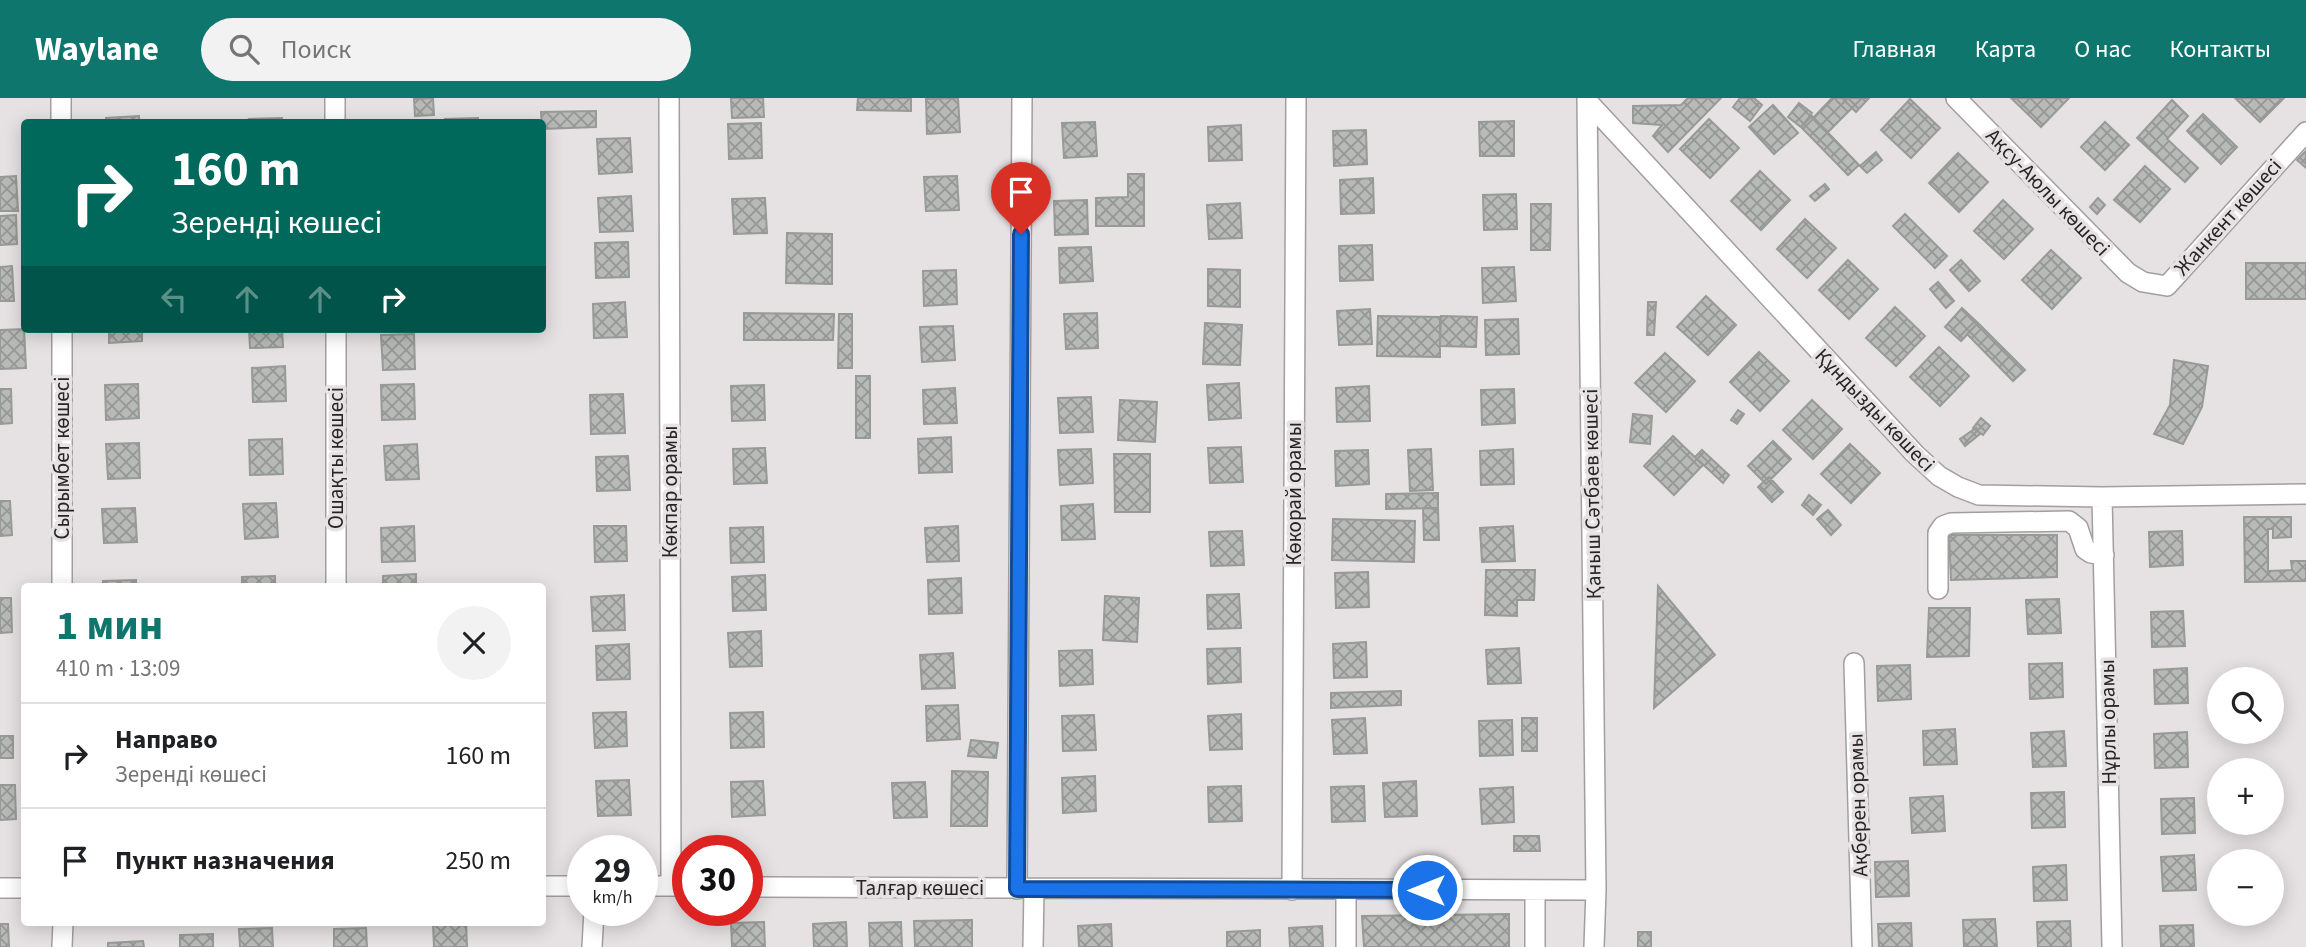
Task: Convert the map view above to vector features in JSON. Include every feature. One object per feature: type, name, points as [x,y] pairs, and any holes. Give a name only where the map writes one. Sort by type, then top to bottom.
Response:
[{"type":"street","points":[[61,98],[61,119]]},
{"type":"street","points":[[335,98],[335,119]]},
{"type":"street","name":"Көкпар орамы","points":[[669,98],[678,835]]},
{"type":"street","points":[[1022,98],[1025,889],[1033,947]]},
{"type":"street","name":"Көкорай орамы","points":[[1292,890],[1296,98]]},
{"type":"street","name":"Ақсу-Аюлы көшесі","points":[[1956,98],[2128,273],[2143,282]]},
{"type":"street","name":"Құндызды көшесі","points":[[1588,100],[1914,454],[1939,476],[1958,487],[1979,495],[2306,494]]},
{"type":"street","name":"Қаныш Сәтбаев көшесі","points":[[1588,100],[1596,890],[1594,947]]},
{"type":"street","name":"Жанкент көшесі","points":[[2143,282],[2167,286],[2306,132]]},
{"type":"street","name":"Сырымбет көшесі","points":[[62,333],[62,583]]},
{"type":"street","name":"Ошақты көшесі","points":[[336,333],[336,583]]},
{"type":"street","name":"Нұрлы орамы","points":[[2102,496],[2112,947]]},
{"type":"street","points":[[1938,589],[1938,533],[1943,526],[1951,523],[2069,521],[2078,528],[2085,549],[2091,553],[2105,555]]},
{"type":"street","name":"Ақберен орамы","points":[[1854,663],[1862,947]]},
{"type":"street","points":[[546,886],[567,886]]},
{"type":"street","name":"Талғар көшесі","points":[[763,887],[1596,890]]},
{"type":"street","points":[[0,888],[21,888]]},
{"type":"street","points":[[1346,890],[1346,947]]},
{"type":"street","points":[[1535,890],[1535,947]]},
{"type":"street","name":"Қаныш Сәтбаев көшесі","points":[[1596,890],[1604,947]]},
{"type":"street","points":[[62,947],[63,926]]},
{"type":"street","points":[[592,947],[593,926]]},
{"type":"building","points":[[433,98],[434,115],[415,116],[414,99]]},
{"type":"building","points":[[731,98],[763,98],[764,117],[732,118]]},
{"type":"building","points":[[858,98],[911,98],[911,111],[857,110]]},
{"type":"building","points":[[958,98],[960,132],[927,134],[926,99]]},
{"type":"building","points":[[1688,98],[1721,98],[1668,152],[1653,136],[1662,125],[1633,123],[1633,106],[1681,105]]},
{"type":"building","points":[[1740,98],[1754,98],[1762,105],[1750,121],[1733,107]]},
{"type":"building","points":[[1832,98],[1842,98],[1852,108],[1828,132],[1813,118]]},
{"type":"building","points":[[1842,98],[1869,98],[1856,112]]},
{"type":"building","points":[[2011,98],[2069,98],[2041,127]]},
{"type":"building","points":[[2235,98],[2284,98],[2260,122]]},
{"type":"building","points":[[1910,99],[1940,128],[1911,158],[1881,130]]},
{"type":"building","points":[[2172,100],[2188,116],[2167,139],[2198,168],[2185,182],[2137,138]]},
{"type":"building","points":[[1799,103],[1812,113],[1801,127],[1788,117]]},
{"type":"building","points":[[1773,105],[1798,133],[1774,154],[1749,127]]},
{"type":"building","points":[[596,111],[596,127],[546,129],[546,119],[541,119],[541,112]]},
{"type":"building","points":[[2203,114],[2237,147],[2221,164],[2187,131]]},
{"type":"building","points":[[139,116],[139,119],[106,118]]},
{"type":"building","points":[[1812,116],[1859,165],[1848,175],[1801,127]]},
{"type":"building","points":[[1709,119],[1739,148],[1710,178],[1680,149]]},
{"type":"building","points":[[1514,121],[1514,156],[1480,156],[1479,122]]},
{"type":"building","points":[[1095,122],[1097,156],[1064,158],[1062,123]]},
{"type":"building","points":[[2105,122],[2129,145],[2105,170],[2081,147]]},
{"type":"building","points":[[761,123],[762,158],[729,159],[728,124]]},
{"type":"building","points":[[1241,125],[1242,160],[1209,161],[1208,127]]},
{"type":"building","points":[[1366,130],[1367,164],[1334,166],[1333,131]]},
{"type":"building","points":[[630,138],[632,172],[599,174],[597,139]]},
{"type":"building","points":[[2306,151],[2306,168],[2297,160]]},
{"type":"building","points":[[1876,152],[1882,160],[1867,173],[1860,166]]},
{"type":"building","points":[[1958,153],[1988,182],[1959,212],[1929,183]]},
{"type":"building","points":[[2145,166],[2170,189],[2140,222],[2114,200]]},
{"type":"building","points":[[1760,171],[1790,200],[1761,230],[1731,201]]},
{"type":"building","points":[[1128,174],[1144,174],[1144,226],[1096,226],[1096,198],[1128,197]]},
{"type":"building","points":[[16,176],[18,211],[0,211],[0,177]]},
{"type":"building","points":[[957,176],[959,210],[926,211],[924,177]]},
{"type":"building","points":[[1373,178],[1374,213],[1341,214],[1340,180]]},
{"type":"building","points":[[1825,184],[1829,189],[1815,201],[1810,196]]},
{"type":"building","points":[[1516,194],[1517,229],[1484,230],[1483,195]]},
{"type":"building","points":[[631,196],[633,231],[600,232],[598,198]]},
{"type":"building","points":[[765,198],[767,233],[734,234],[732,199]]},
{"type":"building","points":[[2098,198],[2105,205],[2097,214],[2090,207]]},
{"type":"building","points":[[1087,200],[1088,234],[1055,235],[1054,201]]},
{"type":"building","points":[[2003,200],[2033,229],[2004,259],[1974,231]]},
{"type":"building","points":[[1240,203],[1242,238],[1209,239],[1207,205]]},
{"type":"building","points":[[1531,204],[1551,204],[1550,250],[1531,250]]},
{"type":"building","points":[[1905,214],[1947,256],[1935,268],[1893,226]]},
{"type":"building","points":[[16,215],[17,244],[0,245],[0,216]]},
{"type":"building","points":[[1805,219],[1836,248],[1807,278],[1777,249]]},
{"type":"building","points":[[787,233],[832,234],[832,284],[786,283]]},
{"type":"building","points":[[628,242],[629,277],[596,278],[595,243]]},
{"type":"building","points":[[1372,245],[1373,280],[1340,281],[1339,246]]},
{"type":"building","points":[[1091,247],[1093,281],[1060,283],[1059,248]]},
{"type":"building","points":[[2051,250],[2081,278],[2052,309],[2022,280]]},
{"type":"building","points":[[1848,260],[1878,289],[1849,319],[1819,290]]},
{"type":"building","points":[[1961,260],[1980,281],[1969,291],[1950,270]]},
{"type":"building","points":[[2246,263],[2306,263],[2306,299],[2246,299]]},
{"type":"building","points":[[12,266],[14,301],[0,301],[0,267]]},
{"type":"building","points":[[1514,267],[1516,301],[1483,303],[1482,268]]},
{"type":"building","points":[[1208,269],[1240,270],[1240,307],[1208,306]]},
{"type":"building","points":[[956,270],[957,304],[924,306],[923,271]]},
{"type":"building","points":[[1938,282],[1954,301],[1946,308],[1930,289]]},
{"type":"building","points":[[1706,296],[1736,325],[1708,355],[1677,327]]},
{"type":"building","points":[[625,302],[627,337],[594,338],[593,304]]},
{"type":"building","points":[[1648,302],[1656,302],[1654,335],[1647,335]]},
{"type":"building","points":[[1895,307],[1925,336],[1896,366],[1866,338]]},
{"type":"building","points":[[1962,308],[1978,323],[1961,341],[1945,327]]},
{"type":"building","points":[[1370,309],[1372,344],[1339,345],[1337,311]]},
{"type":"building","points":[[744,313],[834,314],[833,340],[744,340]]},
{"type":"building","points":[[1097,313],[1098,348],[1066,349],[1064,314]]},
{"type":"building","points":[[839,314],[852,314],[852,368],[838,368]]},
{"type":"building","points":[[1378,316],[1440,317],[1440,357],[1377,356]]},
{"type":"building","points":[[1441,316],[1477,317],[1476,347],[1440,346]]},
{"type":"building","points":[[1518,319],[1519,354],[1486,355],[1485,320]]},
{"type":"building","points":[[1205,323],[1242,325],[1240,365],[1203,364]]},
{"type":"building","points":[[1978,323],[2025,370],[2013,381],[1967,334]]},
{"type":"building","points":[[953,326],[955,360],[922,362],[920,327]]},
{"type":"building","points":[[21,329],[21,333],[24,333],[26,368],[0,369],[0,330]]},
{"type":"building","points":[[109,333],[142,333],[142,341],[109,343]]},
{"type":"building","points":[[249,333],[282,333],[283,347],[250,348]]},
{"type":"building","points":[[414,334],[415,369],[383,370],[381,335]]},
{"type":"building","points":[[1939,347],[1969,376],[1940,406],[1910,377]]},
{"type":"building","points":[[1759,352],[1789,381],[1760,411],[1730,382]]},
{"type":"building","points":[[1665,353],[1695,381],[1666,412],[1635,383]]},
{"type":"building","points":[[2174,360],[2208,366],[2202,407],[2183,444],[2154,434],[2170,405]]},
{"type":"building","points":[[285,366],[286,401],[253,402],[252,368]]},
{"type":"building","points":[[856,376],[870,376],[870,438],[856,438]]},
{"type":"building","points":[[1239,383],[1241,418],[1209,420],[1207,385]]},
{"type":"building","points":[[138,384],[139,418],[106,420],[105,385]]},
{"type":"building","points":[[414,384],[415,419],[382,420],[381,385]]},
{"type":"building","points":[[764,385],[765,420],[732,421],[731,386]]},
{"type":"building","points":[[1369,386],[1370,421],[1337,422],[1336,388]]},
{"type":"building","points":[[955,388],[957,423],[924,424],[923,390]]},
{"type":"building","points":[[0,389],[11,389],[12,423],[0,424]]},
{"type":"building","points":[[1514,389],[1515,423],[1482,425],[1481,390]]},
{"type":"building","points":[[623,394],[625,433],[591,434],[590,395]]},
{"type":"building","points":[[1091,397],[1093,432],[1060,433],[1058,398]]},
{"type":"building","points":[[1120,400],[1157,402],[1155,442],[1118,440]]},
{"type":"building","points":[[1812,400],[1842,429],[1813,459],[1783,430]]},
{"type":"building","points":[[1738,410],[1744,414],[1737,424],[1731,420]]},
{"type":"building","points":[[1633,414],[1652,416],[1650,444],[1630,442]]},
{"type":"building","points":[[1981,418],[1990,426],[1983,435],[1973,428]]},
{"type":"building","points":[[1976,428],[1980,434],[1965,446],[1960,439]]},
{"type":"building","points":[[1673,436],[1703,465],[1674,495],[1644,466]]},
{"type":"building","points":[[951,437],[952,472],[919,473],[918,439]]},
{"type":"building","points":[[282,439],[283,474],[250,475],[249,440]]},
{"type":"building","points":[[1773,441],[1791,459],[1766,484],[1748,466]]},
{"type":"building","points":[[139,443],[140,478],[108,479],[106,444]]},
{"type":"building","points":[[417,444],[419,479],[386,480],[384,446]]},
{"type":"building","points":[[1850,444],[1880,473],[1851,503],[1821,474]]},
{"type":"building","points":[[1241,447],[1243,482],[1210,483],[1208,448]]},
{"type":"building","points":[[765,448],[767,483],[734,484],[733,449]]},
{"type":"building","points":[[1091,449],[1093,483],[1060,485],[1058,450]]},
{"type":"building","points":[[1431,449],[1433,490],[1410,491],[1408,450]]},
{"type":"building","points":[[1513,449],[1514,484],[1481,485],[1480,451]]},
{"type":"building","points":[[1368,450],[1369,484],[1336,486],[1335,451]]},
{"type":"building","points":[[1702,450],[1729,475],[1723,483],[1695,457]]},
{"type":"building","points":[[1114,454],[1150,454],[1150,512],[1115,512]]},
{"type":"building","points":[[628,456],[630,490],[597,491],[596,457]]},
{"type":"building","points":[[1769,477],[1783,492],[1772,502],[1758,487]]},
{"type":"building","points":[[1438,493],[1438,508],[1386,509],[1386,494]]},
{"type":"building","points":[[1809,495],[1821,505],[1813,515],[1802,505]]},
{"type":"building","points":[[0,501],[10,501],[12,535],[0,536]]},
{"type":"building","points":[[276,503],[278,537],[245,539],[243,504]]},
{"type":"building","points":[[1093,504],[1095,539],[1062,540],[1061,506]]},
{"type":"building","points":[[135,508],[137,542],[104,543],[102,509]]},
{"type":"building","points":[[1423,508],[1438,508],[1439,540],[1424,540]]},
{"type":"building","points":[[1828,510],[1841,525],[1831,535],[1817,519]]},
{"type":"building","points":[[2244,517],[2291,517],[2291,537],[2273,538],[2273,529],[2268,529],[2268,571],[2292,570],[2291,561],[2306,561],[2306,581],[2245,582]]},
{"type":"building","points":[[1333,519],[1415,521],[1414,562],[1332,560]]},
{"type":"building","points":[[414,526],[415,561],[382,562],[381,528]]},
{"type":"building","points":[[594,526],[626,526],[627,561],[595,562]]},
{"type":"building","points":[[958,526],[959,561],[927,562],[925,528]]},
{"type":"building","points":[[1513,526],[1515,561],[1482,562],[1480,528]]},
{"type":"building","points":[[763,527],[764,562],[731,563],[730,528]]},
{"type":"building","points":[[1242,531],[1244,565],[1211,566],[1209,532]]},
{"type":"building","points":[[2182,531],[2183,565],[2150,567],[2149,532]]},
{"type":"building","points":[[1949,535],[2057,535],[2057,577],[1951,580]]},
{"type":"building","points":[[1486,570],[1535,570],[1534,600],[1517,600],[1517,616],[1485,615]]},
{"type":"building","points":[[1368,572],[1369,607],[1336,608],[1335,573]]},
{"type":"building","points":[[416,574],[416,583],[383,583],[383,576]]},
{"type":"building","points":[[765,575],[766,610],[733,611],[732,577]]},
{"type":"building","points":[[275,576],[275,583],[242,583],[242,577]]},
{"type":"building","points":[[961,578],[962,613],[929,614],[928,580]]},
{"type":"building","points":[[136,580],[136,583],[103,583]]},
{"type":"building","points":[[1658,586],[1715,655],[1654,708]]},
{"type":"building","points":[[1239,594],[1241,628],[1208,629],[1207,595]]},
{"type":"building","points":[[624,595],[625,630],[593,631],[591,597]]},
{"type":"building","points":[[1105,596],[1139,598],[1137,642],[1103,640]]},
{"type":"building","points":[[0,598],[11,598],[12,632],[0,633]]},
{"type":"building","points":[[2059,599],[2061,633],[2028,634],[2026,600]]},
{"type":"building","points":[[1929,608],[1970,608],[1969,656],[1927,657]]},
{"type":"building","points":[[2183,611],[2185,646],[2152,647],[2151,612]]},
{"type":"building","points":[[761,631],[762,666],[730,667],[728,633]]},
{"type":"building","points":[[1366,642],[1367,677],[1334,678],[1333,644]]},
{"type":"building","points":[[629,644],[630,679],[597,680],[596,646]]},
{"type":"building","points":[[1240,648],[1241,682],[1208,684],[1207,649]]},
{"type":"building","points":[[1519,648],[1521,683],[1488,684],[1486,650]]},
{"type":"building","points":[[1092,650],[1093,684],[1060,686],[1059,651]]},
{"type":"building","points":[[953,653],[955,688],[922,689],[920,655]]},
{"type":"building","points":[[2062,663],[2063,697],[2030,699],[2029,664]]},
{"type":"building","points":[[1910,665],[1911,699],[1878,701],[1877,666]]},
{"type":"building","points":[[2187,668],[2188,703],[2155,704],[2154,670]]},
{"type":"building","points":[[1401,691],[1401,705],[1331,708],[1331,693]]},
{"type":"building","points":[[958,705],[960,739],[927,741],[926,706]]},
{"type":"building","points":[[626,712],[627,746],[595,748],[593,713]]},
{"type":"building","points":[[763,712],[764,747],[731,748],[730,713]]},
{"type":"building","points":[[1241,714],[1242,749],[1210,750],[1208,716]]},
{"type":"building","points":[[1094,715],[1096,750],[1063,751],[1062,716]]},
{"type":"building","points":[[1365,718],[1367,753],[1334,754],[1332,720]]},
{"type":"building","points":[[1522,718],[1537,718],[1537,751],[1522,751]]},
{"type":"building","points":[[1512,720],[1513,755],[1480,756],[1479,721]]},
{"type":"building","points":[[1955,729],[1957,764],[1924,765],[1923,731]]},
{"type":"building","points":[[2064,731],[2066,766],[2033,767],[2031,733]]},
{"type":"building","points":[[2187,732],[2188,767],[2155,768],[2154,734]]},
{"type":"building","points":[[0,736],[13,736],[13,758],[0,758]]},
{"type":"building","points":[[971,740],[998,743],[996,758],[968,756]]},
{"type":"building","points":[[952,771],[988,772],[987,826],[951,826]]},
{"type":"building","points":[[1095,776],[1096,811],[1063,813],[1062,778]]},
{"type":"building","points":[[629,780],[631,815],[598,816],[596,781]]},
{"type":"building","points":[[763,781],[765,815],[732,817],[731,782]]},
{"type":"building","points":[[1416,781],[1417,816],[1385,817],[1383,783]]},
{"type":"building","points":[[925,782],[927,817],[894,818],[892,783]]},
{"type":"building","points":[[0,785],[15,785],[16,819],[0,820]]},
{"type":"building","points":[[1241,786],[1242,821],[1209,822],[1208,787]]},
{"type":"building","points":[[1364,786],[1365,821],[1332,822],[1331,787]]},
{"type":"building","points":[[1513,787],[1514,822],[1482,824],[1480,789]]},
{"type":"building","points":[[2064,792],[2065,827],[2032,828],[2031,793]]},
{"type":"building","points":[[1943,796],[1945,831],[1912,833],[1910,798]]},
{"type":"building","points":[[2194,798],[2195,833],[2162,834],[2161,799]]},
{"type":"building","points":[[1514,836],[1539,836],[1540,851],[1514,851]]},
{"type":"building","points":[[2194,855],[2196,890],[2163,891],[2161,857]]},
{"type":"building","points":[[1908,861],[1909,896],[1876,897],[1875,862]]},
{"type":"building","points":[[2066,865],[2067,900],[2034,901],[2033,867]]},
{"type":"building","points":[[1509,914],[1509,947],[1364,947],[1362,916]]},
{"type":"building","points":[[1995,919],[1997,947],[1964,947],[1963,920]]},
{"type":"building","points":[[972,920],[972,947],[915,947],[914,921]]},
{"type":"building","points":[[2070,921],[2071,947],[2038,947],[2037,922]]},
{"type":"building","points":[[763,922],[765,947],[732,947],[731,926],[763,926]]},
{"type":"building","points":[[846,922],[847,947],[814,947],[813,924]]},
{"type":"building","points":[[901,922],[902,947],[870,947],[869,923]]},
{"type":"building","points":[[1911,923],[1912,947],[1879,947],[1878,924]]},
{"type":"building","points":[[0,924],[8,924],[9,947],[0,947]]},
{"type":"building","points":[[1111,924],[1112,947],[1079,947],[1078,926]]},
{"type":"building","points":[[2193,925],[2194,947],[2161,947],[2160,926]]},
{"type":"building","points":[[433,926],[466,926],[467,947],[434,947]]},
{"type":"building","points":[[1322,926],[1323,947],[1290,947],[1289,928]]},
{"type":"building","points":[[272,928],[273,947],[240,947],[239,929]]},
{"type":"building","points":[[366,928],[367,947],[334,947],[334,929]]},
{"type":"building","points":[[1260,930],[1260,947],[1227,947],[1227,932]]},
{"type":"building","points":[[1638,932],[1651,932],[1651,947],[1638,947]]},
{"type":"building","points":[[213,934],[213,947],[180,947],[180,935]]},
{"type":"building","points":[[143,941],[144,947],[108,947],[108,943]]},
{"type":"route","points":[[1021,234],[1017,889],[1427,890]]}]
